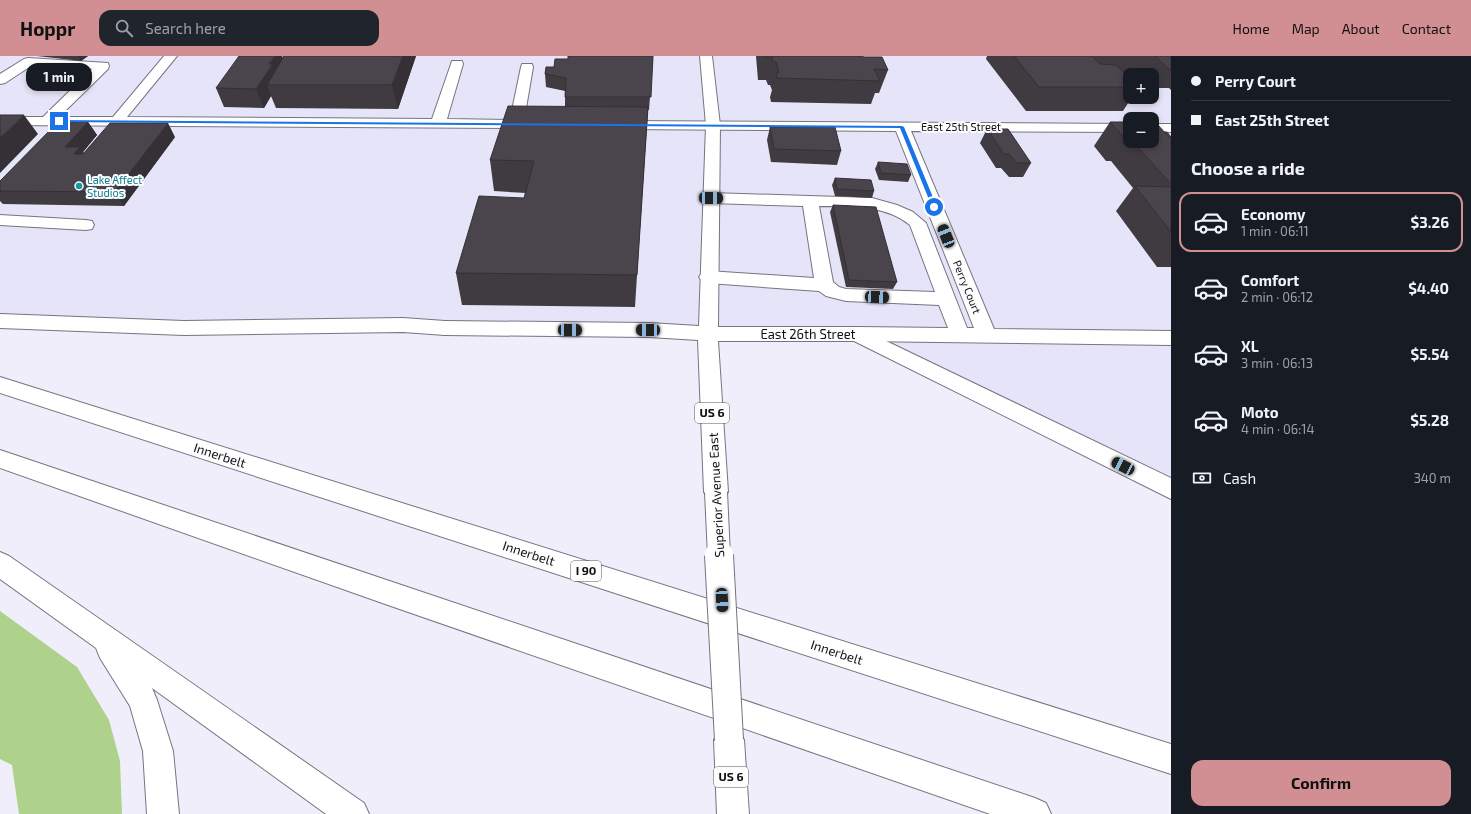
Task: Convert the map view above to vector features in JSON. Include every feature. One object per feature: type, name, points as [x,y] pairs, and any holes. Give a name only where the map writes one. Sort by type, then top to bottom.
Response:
[{"type":"main road","points":[[118,122],[172,56]]},
{"type":"main road","name":"Superior Avenue East","points":[[706,56],[713,125],[708,277],[708,334],[733,814]]},
{"type":"main road","points":[[0,80],[28,62],[103,66],[47,121]]},
{"type":"main road","points":[[438,124],[457,64]]},
{"type":"main road","points":[[516,124],[527,67]]},
{"type":"main road","points":[[0,121],[547,124]]},
{"type":"main road","points":[[58,134],[71,121]]},
{"type":"main road","name":"East 25th Street","points":[[603,125],[1123,128]]},
{"type":"main road","name":"Perry Court","points":[[902,127],[987,336]]},
{"type":"main road","points":[[1159,128],[1171,128]]},
{"type":"main road","points":[[711,198],[872,203],[897,209],[908,214],[918,223],[948,299],[960,335]]},
{"type":"main road","points":[[810,201],[824,285]]},
{"type":"main road","points":[[0,220],[86,225]]},
{"type":"main road","points":[[708,277],[824,285],[833,292],[846,295],[948,299]]},
{"type":"main road","name":"East 26th Street","points":[[0,321],[184,328],[403,325],[445,328],[648,330],[708,334],[791,333],[1171,338]]},
{"type":"main road","points":[[856,334],[1171,489]]},
{"type":"main road","name":"Innerbelt","points":[[0,385],[592,573],[1171,760]]},
{"type":"main road","points":[[0,458],[154,513],[747,714],[1035,814]]},
{"type":"main road","points":[[0,564],[353,814]]},
{"type":"main road","points":[[104,639],[143,700],[158,751],[163,814]]},
{"type":"shaded area","points":[[0,56],[1171,56],[1171,489],[857,334],[0,321]]},
{"type":"green space","points":[[0,611],[77,667],[109,720],[120,761],[122,814],[19,814],[12,765],[0,759]]},
{"type":"building","points":[[239,56],[275,56],[269,64],[273,64],[256,89],[216,88]]},
{"type":"building","points":[[284,56],[403,56],[392,85],[267,85]]},
{"type":"building","points":[[568,56],[653,56],[651,97],[565,97],[566,78],[545,74],[546,67],[554,67],[555,59],[568,59]]},
{"type":"building","points":[[763,56],[882,57],[888,70],[874,69],[880,81],[777,78],[776,73],[779,73],[776,62],[773,62],[772,57]]},
{"type":"building","points":[[1014,56],[1092,56],[1100,64],[1116,65],[1123,72],[1123,87],[1039,87]]},
{"type":"building","points":[[1155,56],[1171,56],[1171,69],[1169,69]]},
{"type":"building","points":[[508,106],[648,107],[637,275],[456,273],[479,196],[524,198],[534,161],[490,160]]},
{"type":"building","points":[[0,115],[24,115],[0,138]]},
{"type":"building","points":[[58,122],[88,122],[65,147],[80,147],[74,154],[83,154],[110,123],[168,123],[115,192],[0,191],[0,181]]},
{"type":"building","points":[[1110,122],[1123,122],[1123,136]]},
{"type":"building","points":[[1159,126],[1171,139],[1171,184],[1138,148],[1159,148]]},
{"type":"building","points":[[770,127],[835,127],[841,151],[774,149]]},
{"type":"building","points":[[987,129],[1008,129],[1031,163],[1017,163],[1009,154],[1004,154]]},
{"type":"building","points":[[1164,132],[1167,132],[1171,139]]},
{"type":"building","points":[[878,162],[907,164],[911,175],[881,173]]},
{"type":"building","points":[[835,178],[871,180],[874,191],[837,189]]},
{"type":"building","points":[[1135,186],[1171,187],[1171,232]]},
{"type":"building","points":[[833,205],[876,207],[897,282],[849,280]]},
{"type":"place","name":"Lake Affect Studios","points":[[79,186]]},
{"type":"route","points":[[59,121],[902,127],[934,207]]}]
